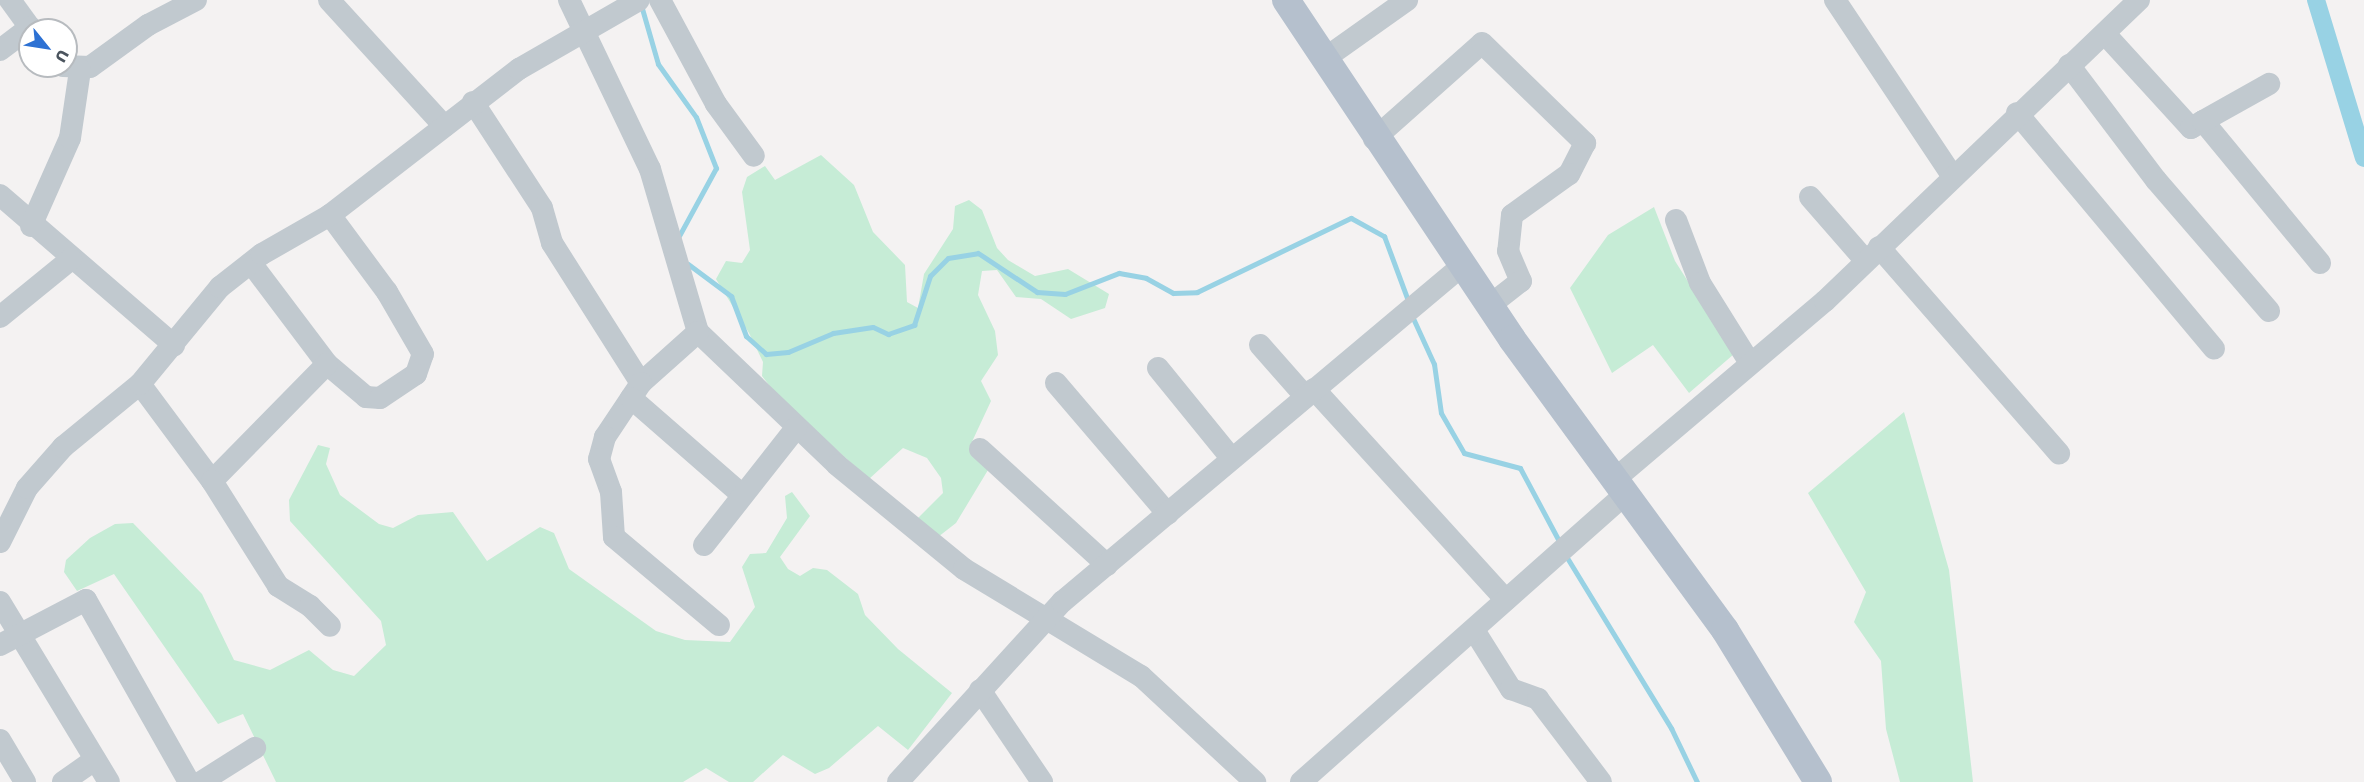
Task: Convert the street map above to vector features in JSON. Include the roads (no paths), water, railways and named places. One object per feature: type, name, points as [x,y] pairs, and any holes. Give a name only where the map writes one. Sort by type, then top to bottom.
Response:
[{"type":"main road","points":[[1286,0],[1374,139],[1490,305],[1725,630],[1818,782]]},
{"type":"street","points":[[10,0],[24,18]]},
{"type":"street","points":[[78,65],[195,0]]},
{"type":"street","points":[[329,0],[444,126]]},
{"type":"street","points":[[569,0],[585,27],[650,169],[698,332],[796,428],[964,569],[1141,676],[1256,782]]},
{"type":"street","points":[[660,0],[716,104],[754,156]]},
{"type":"street","points":[[1324,59],[1407,0]]},
{"type":"street","points":[[1835,0],[1953,177]]},
{"type":"street","points":[[1301,782],[1474,630],[1620,486],[1750,363],[1825,301],[2017,113],[2069,65],[2106,35],[2136,1]]},
{"type":"street","points":[[0,542],[8,511],[27,488],[63,447],[140,384],[220,287],[251,263],[330,215],[473,102],[585,27],[635,2]]},
{"type":"street","points":[[2106,35],[2190,128],[2270,84]]},
{"type":"street","points":[[0,50],[18,37]]},
{"type":"street","points":[[1374,139],[1482,43],[1531,84],[1585,143],[1569,174],[1512,215],[1508,251],[1521,281],[1490,305]]},
{"type":"street","points":[[2069,65],[2156,180],[2269,310]]},
{"type":"street","points":[[31,226],[70,138],[72,78]]},
{"type":"street","points":[[473,102],[542,208],[552,243],[636,391],[742,495]]},
{"type":"street","points":[[2017,113],[2214,349]]},
{"type":"street","points":[[2203,121],[2320,263]]},
{"type":"street","points":[[0,195],[31,226],[174,345]]},
{"type":"street","points":[[1810,197],[1872,253],[2059,453]]},
{"type":"street","points":[[251,263],[327,364],[375,399],[416,374],[424,359],[387,292],[330,215]]},
{"type":"street","points":[[1676,220],[1700,283],[1750,363]]},
{"type":"street","points":[[0,316],[71,259]]},
{"type":"street","points":[[898,782],[1045,618],[1463,265]]},
{"type":"street","points":[[698,332],[636,391],[599,449],[611,492],[612,534],[719,626]]},
{"type":"street","points":[[1260,345],[1310,393],[1506,600]]},
{"type":"street","points":[[212,481],[327,364]]},
{"type":"street","points":[[1158,368],[1232,459]]},
{"type":"street","points":[[1056,383],[1168,514]]},
{"type":"street","points":[[140,384],[212,481],[278,586],[330,626]]},
{"type":"street","points":[[704,545],[796,428]]},
{"type":"street","points":[[980,449],[1107,565]]},
{"type":"street","points":[[0,602],[8,640],[109,782]]},
{"type":"street","points":[[8,640],[80,602],[91,604],[189,782]]},
{"type":"street","points":[[1474,630],[1511,689],[1538,699],[1601,782]]},
{"type":"street","points":[[980,690],[1042,782]]},
{"type":"street","points":[[0,740],[25,782]]},
{"type":"street","points":[[201,782],[255,748]]},
{"type":"street","points":[[63,782],[95,760]]},
{"type":"waterway","points":[[2316,0],[2364,158]]},
{"type":"waterway","points":[[641,5],[658,64],[696,117],[716,168],[679,236]]},
{"type":"waterway","points":[[688,264],[731,296],[746,336],[766,354],[788,352],[833,333],[873,327],[888,334],[914,325],[930,276],[948,258],[978,253],[1037,292],[1065,294],[1119,273],[1146,278],[1173,293],[1197,292],[1351,218],[1384,236],[1407,298]]},
{"type":"waterway","points":[[1412,316],[1434,364],[1441,413],[1464,453],[1520,468],[1560,543]]},
{"type":"waterway","points":[[1566,556],[1671,728],[1697,782]]}]
